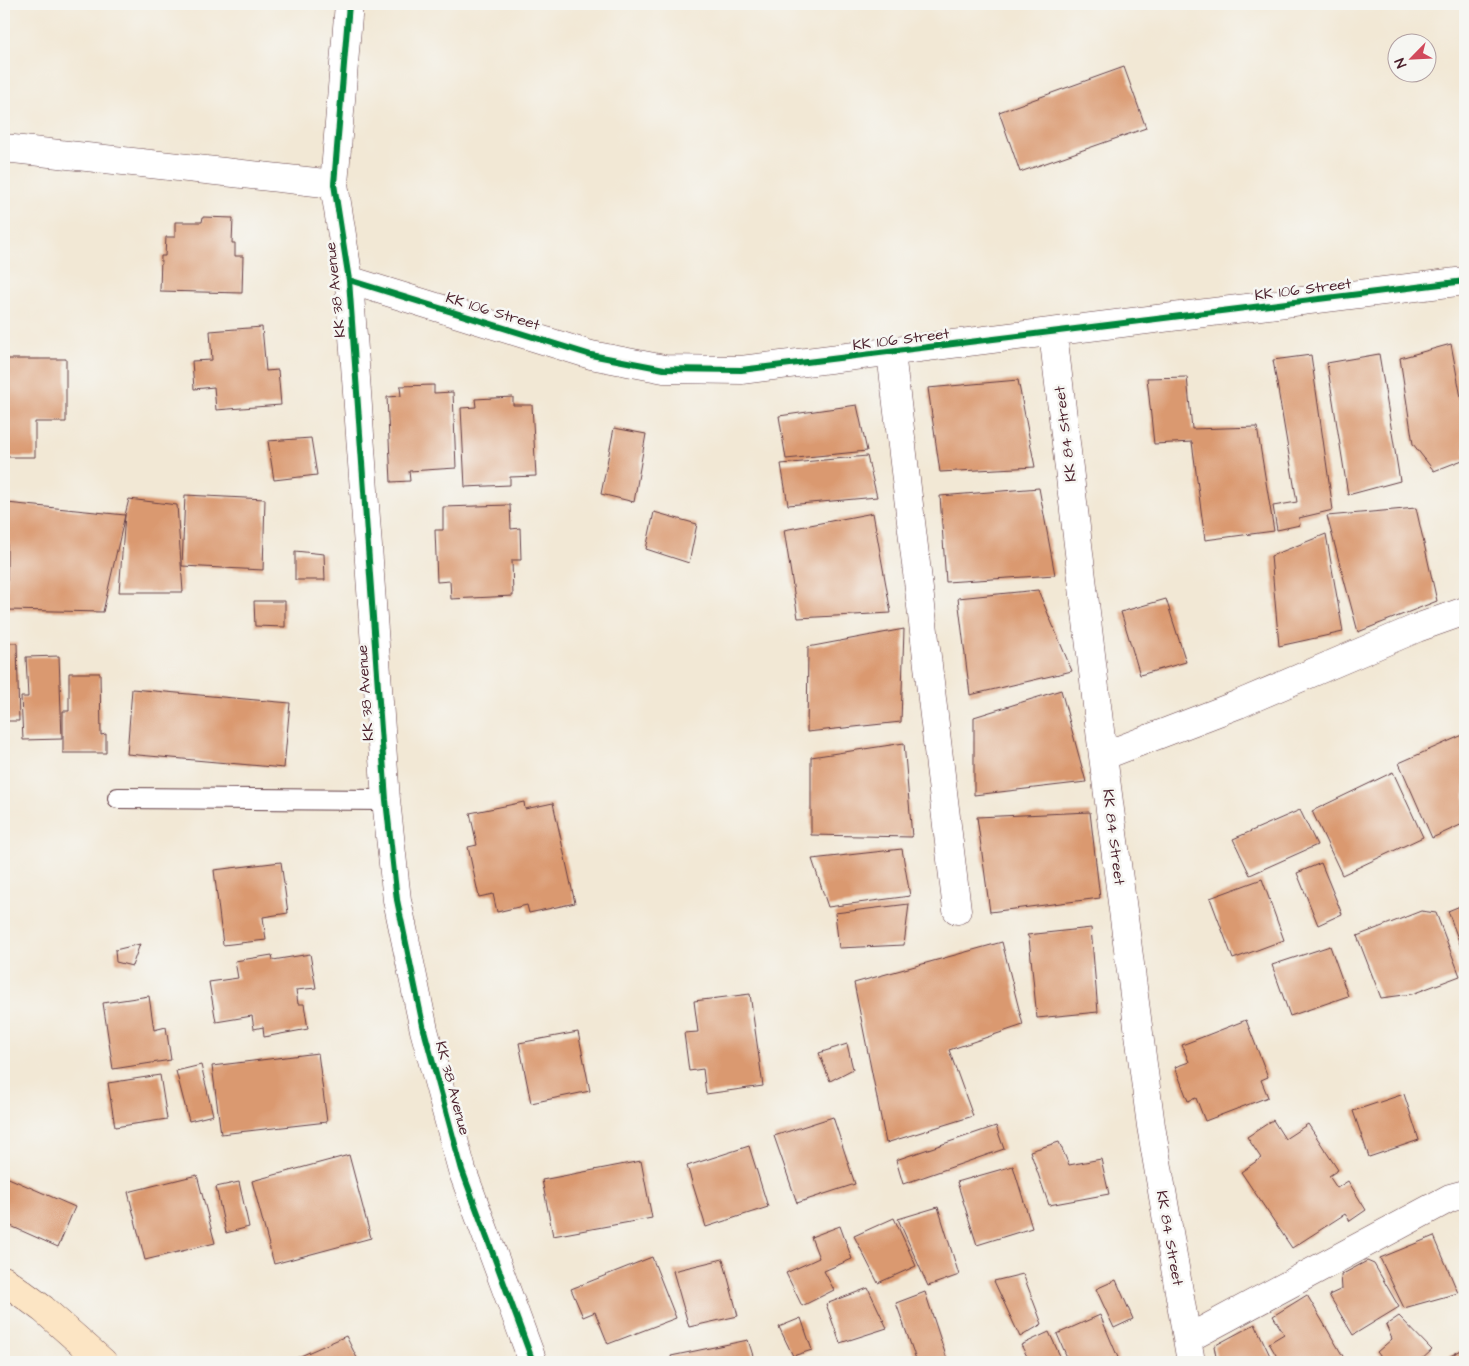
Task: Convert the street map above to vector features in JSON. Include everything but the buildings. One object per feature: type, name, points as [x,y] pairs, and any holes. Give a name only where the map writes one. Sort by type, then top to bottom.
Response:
[{"type":"main road","points":[[4,1280],[43,1309],[103,1362]]},
{"type":"street","name":"KK 38 Avenue","points":[[349,4],[334,184],[349,280],[386,800],[397,900],[424,1030],[462,1170],[533,1362]]},
{"type":"street","points":[[4,148],[334,184]]},
{"type":"street","name":"KK 106 Street","points":[[349,280],[592,355],[664,369],[741,370],[1465,281]]},
{"type":"street","name":"KK 84 Street","points":[[1054,333],[1103,756],[1151,1126],[1189,1350],[1450,1198],[1465,1194]]},
{"type":"street","points":[[891,353],[957,910]]},
{"type":"street","points":[[1103,756],[1239,704],[1417,628],[1465,611]]},
{"type":"lane","points":[[118,798],[386,800]]},
{"type":"cycle path","points":[[349,4],[334,184],[349,280],[386,800],[397,900],[424,1030],[462,1170],[533,1362]]},
{"type":"cycle path","points":[[349,280],[591,355],[664,369],[741,370],[1465,281]]}]
